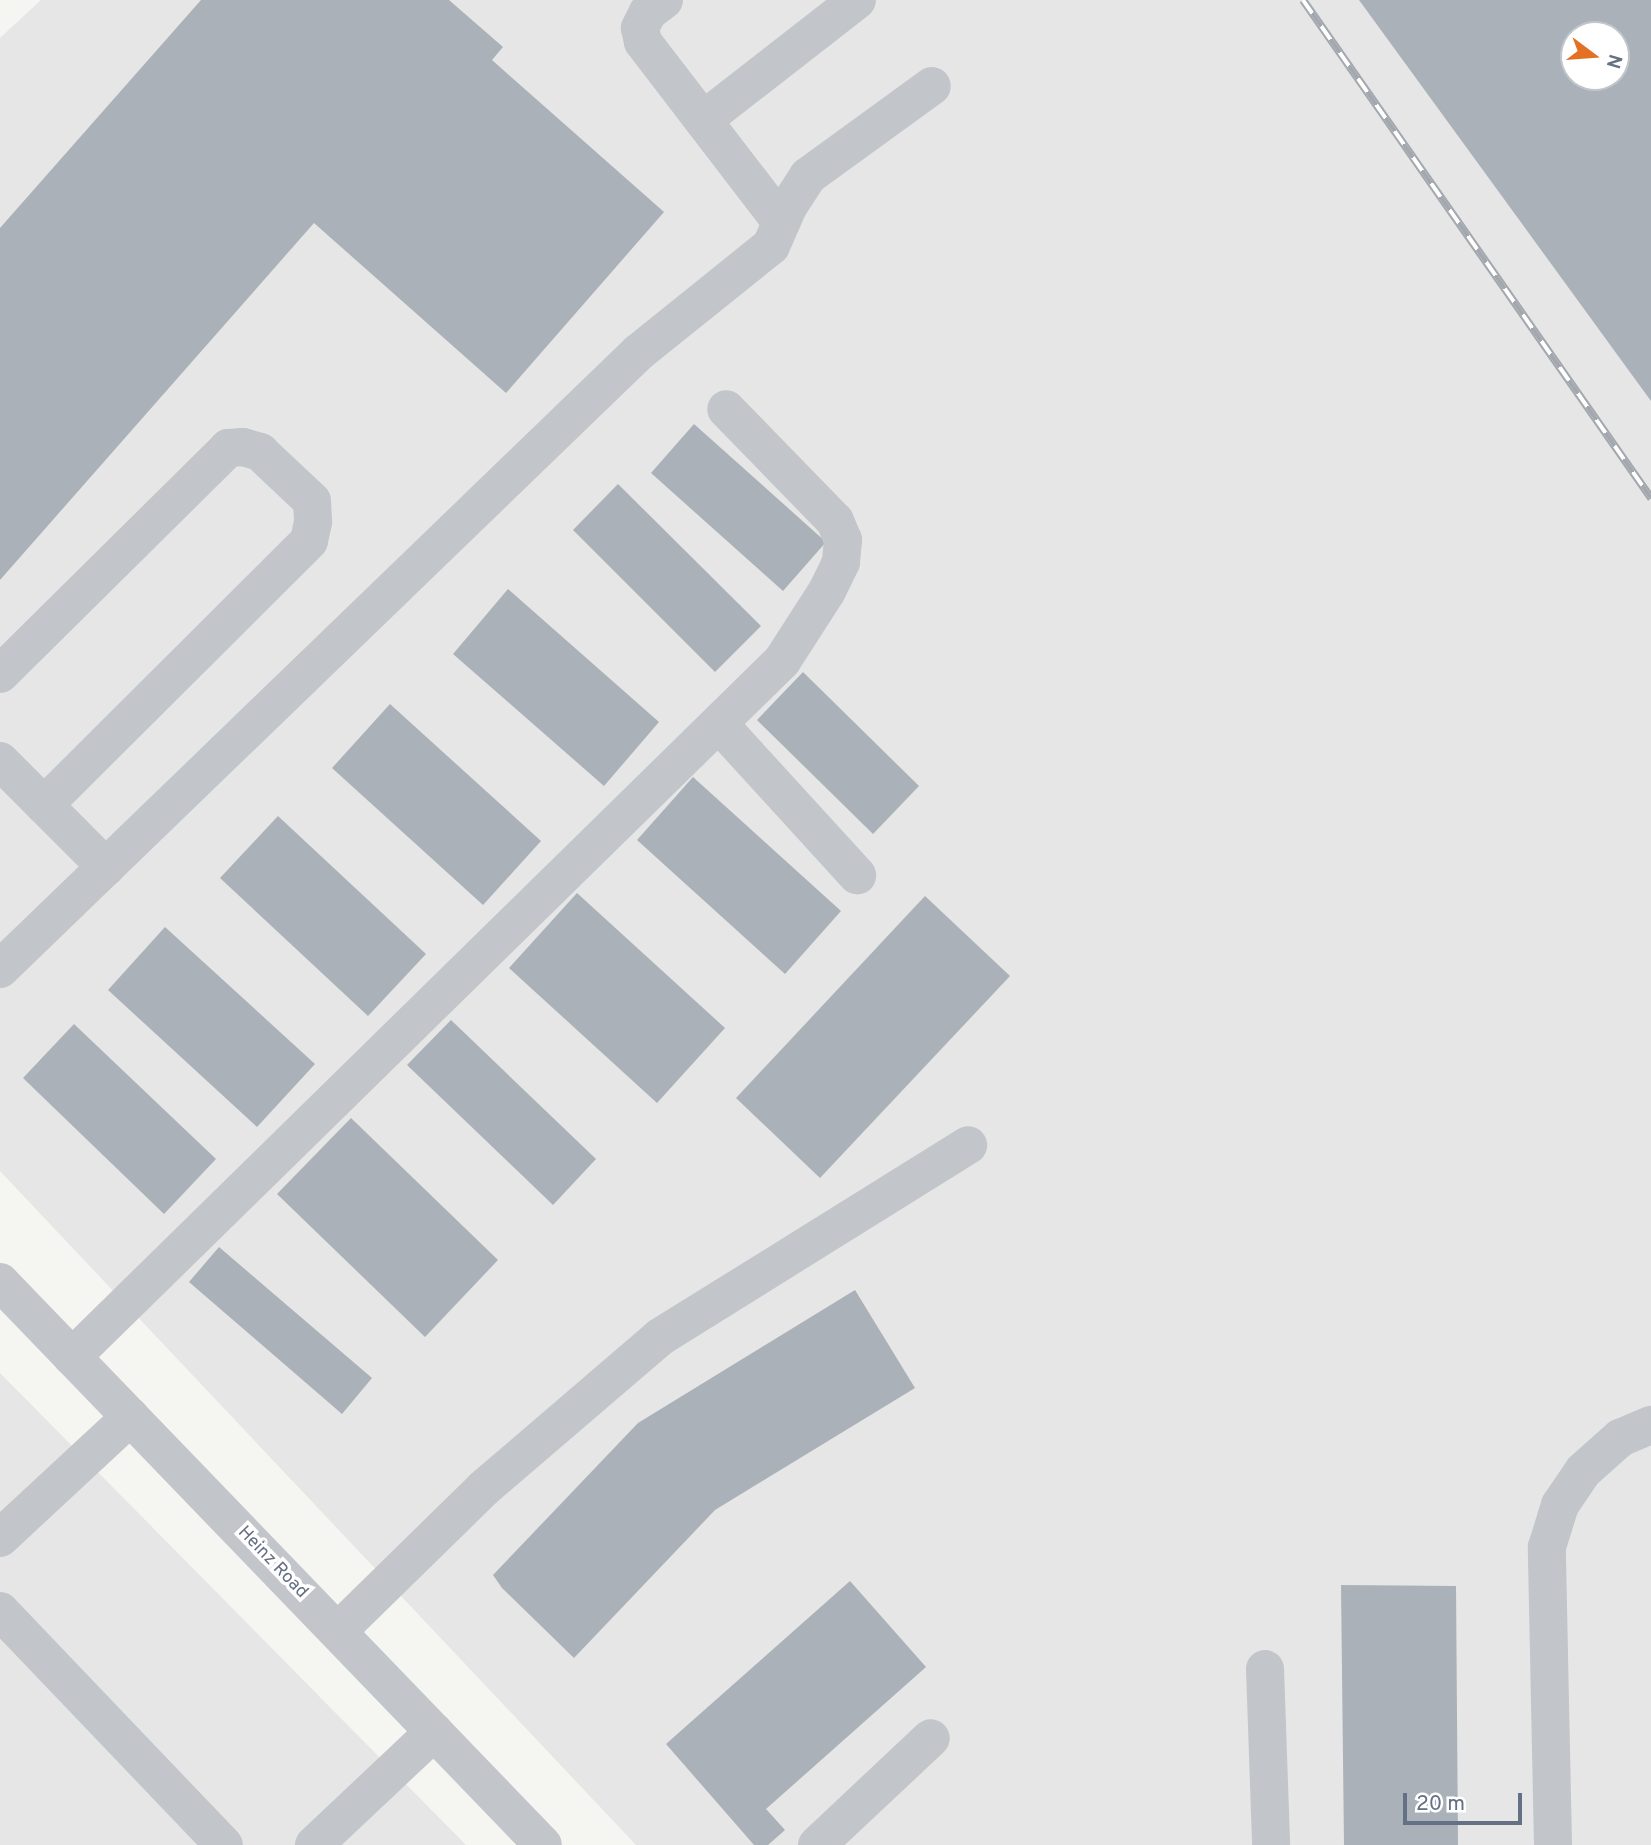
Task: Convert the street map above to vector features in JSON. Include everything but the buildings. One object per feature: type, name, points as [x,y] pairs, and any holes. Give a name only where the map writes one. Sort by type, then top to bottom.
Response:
[{"type":"street","points":[[664,0],[648,12],[640,28],[643,42],[781,222]]},
{"type":"street","points":[[703,120],[857,0]]},
{"type":"street","points":[[0,969],[639,352],[771,246],[781,222],[808,176],[932,86]]},
{"type":"street","points":[[72,1357],[782,661],[827,591],[841,562],[843,540],[835,521],[726,409]]},
{"type":"street","points":[[0,674],[228,448],[243,447],[260,452],[312,501],[313,522],[309,541],[44,805]]},
{"type":"street","points":[[719,724],[857,875]]},
{"type":"street","points":[[0,761],[106,867]]},
{"type":"street","points":[[338,1631],[484,1488],[660,1338],[968,1145]]},
{"type":"street","name":"Heinz Road","points":[[0,1282],[543,1845]]},
{"type":"street","points":[[0,1538],[130,1417]]},
{"type":"street","points":[[1553,1845],[1546,1547],[1560,1505],[1583,1471],[1619,1438],[1651,1425]]},
{"type":"street","points":[[0,1611],[224,1845]]},
{"type":"street","points":[[1265,1669],[1271,1845]]},
{"type":"street","points":[[314,1845],[434,1732]]},
{"type":"street","points":[[817,1845],[931,1738]]},
{"type":"shaded area","points":[[41,0],[1651,0],[1651,1845],[636,1845],[0,1171],[0,38]]},
{"type":"shaded area","points":[[0,1373],[466,1845],[0,1845]]},
{"type":"railway","points":[[1303,0],[1651,498]]}]
